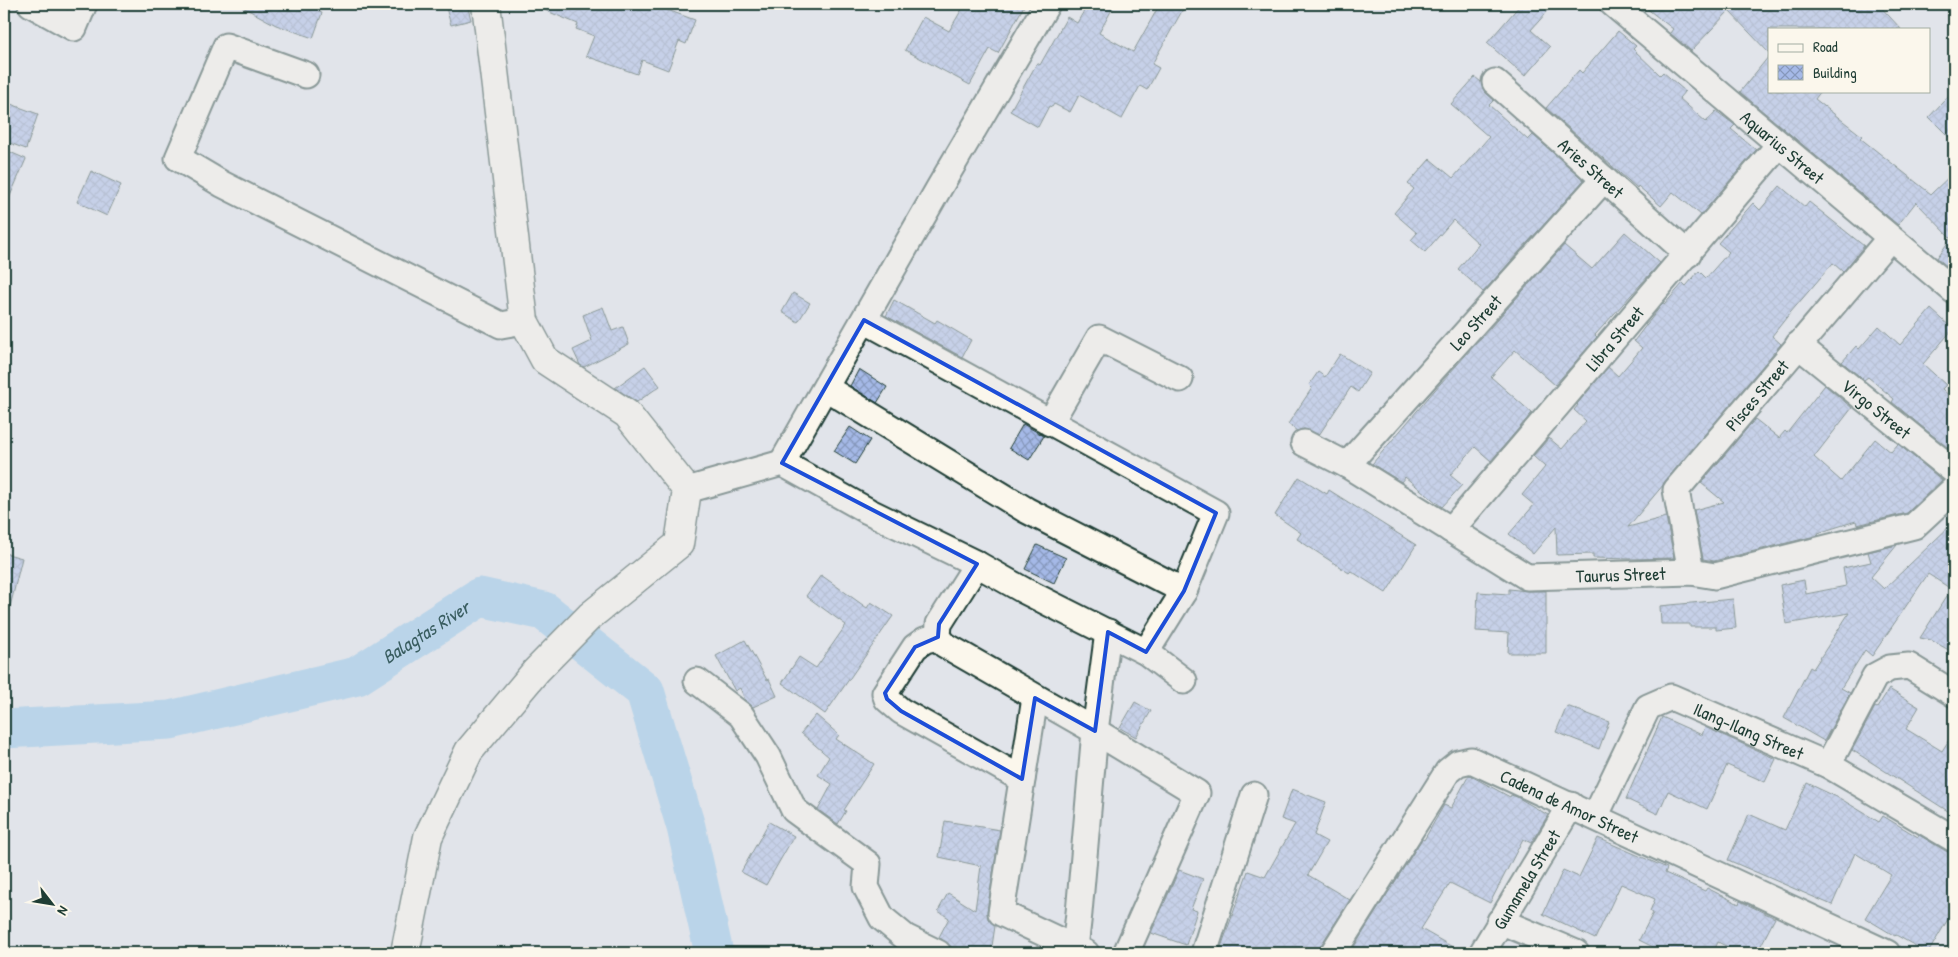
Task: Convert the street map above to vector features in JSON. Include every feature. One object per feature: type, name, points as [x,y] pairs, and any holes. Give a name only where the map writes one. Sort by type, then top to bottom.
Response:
[{"type":"street","points":[[31,4],[74,28],[84,4]]},
{"type":"street","points":[[405,953],[428,837],[469,751],[536,671],[590,616],[679,544],[687,490],[627,414],[545,360],[524,321],[486,4]]},
{"type":"street","points":[[687,490],[782,463],[939,188],[1047,4]]},
{"type":"street","name":"Aquarius Street","points":[[1613,4],[1954,291]]},
{"type":"street","points":[[306,75],[226,46],[178,158],[222,184],[501,325],[524,321]]},
{"type":"street","name":"Aries Street","points":[[1494,82],[1688,254]]},
{"type":"street","name":"Libra Street","points":[[1451,530],[1779,145]]},
{"type":"street","name":"Leo Street","points":[[1347,465],[1604,179]]},
{"type":"street","name":"Pisces Street","points":[[1691,572],[1676,490],[1890,238]]},
{"type":"street","points":[[864,320],[1216,513],[1184,591],[1146,652]]},
{"type":"street","points":[[1050,423],[1099,338],[1180,379]]},
{"type":"street","name":"Virgo Street","points":[[1798,345],[1954,472]]},
{"type":"street","points":[[826,388],[1026,510],[1184,591]]},
{"type":"street","name":"Taurus Street","points":[[1304,443],[1347,465],[1527,576],[1691,572],[1716,576],[1914,526],[1954,489]]},
{"type":"street","points":[[782,463],[868,511],[977,564],[1023,590],[1146,652],[1184,681]]},
{"type":"street","points":[[977,564],[939,624],[938,637],[945,645],[1035,698],[1096,731],[1197,793],[1126,953]]},
{"type":"street","points":[[1035,698],[1001,913],[1080,951],[1079,913],[1096,731],[1108,632]]},
{"type":"street","points":[[938,637],[925,640],[915,647],[885,692],[886,699],[901,711],[1022,779]]},
{"type":"street","points":[[1828,765],[1875,676],[1890,668],[1909,666],[1954,694]]},
{"type":"street","points":[[697,681],[741,715],[768,756],[794,810],[868,864],[866,887],[882,918],[905,937],[938,953]]},
{"type":"street","name":"Ilang-Ilang Street","points":[[1595,817],[1648,707],[1671,697],[1828,765],[1954,838]]},
{"type":"street","name":"Cadena de Amor Street","points":[[1334,953],[1448,770],[1458,763],[1471,760],[1887,953]]},
{"type":"street","points":[[1204,953],[1254,795]]},
{"type":"street","name":"Gumamela Street","points":[[1482,953],[1571,805]]},
{"type":"street","points":[[1500,921],[1576,953]]},
{"type":"highlighted area","points":[[864,320],[1216,513],[1184,591],[1146,652],[1108,632],[1095,731],[1035,698],[1022,779],[901,711],[887,699],[885,693],[915,647],[938,637],[939,624],[977,564],[782,463]]},
{"type":"building","points":[[237,4],[323,4],[319,12],[322,13],[313,38],[276,25]]},
{"type":"building","points":[[467,4],[471,20],[451,25],[446,8]]},
{"type":"building","points":[[530,4],[651,4],[695,20],[686,44],[679,41],[668,70],[642,60],[637,74],[586,56],[594,36],[576,29],[578,24]]},
{"type":"building","points":[[965,4],[1025,4],[998,53],[990,49],[970,85],[905,50],[923,17],[949,31]]},
{"type":"building","points":[[1088,4],[1115,4],[1099,33],[1133,52],[1160,4],[1186,4],[1152,64],[1159,68],[1147,90],[1140,86],[1122,119],[1079,95],[1070,112],[1054,104],[1052,107],[1049,106],[1038,127],[1010,111],[1037,63],[1040,65],[1067,17],[1077,23]]},
{"type":"building","points":[[1521,4],[1554,4],[1531,30],[1550,47],[1525,76],[1487,43]]},
{"type":"building","points":[[1641,4],[1878,4],[1900,28],[1768,28],[1768,52],[1729,11],[1691,51],[1670,33],[1673,29]]},
{"type":"building","points":[[1618,31],[1636,46],[1633,49],[1660,75],[1663,72],[1685,91],[1679,98],[1706,122],[1716,111],[1735,125],[1731,129],[1756,150],[1701,215],[1673,192],[1661,206],[1638,186],[1637,188],[1546,108],[1579,70],[1582,73]]},
{"type":"building","points":[[1768,57],[1768,92],[1820,92],[1815,99],[1862,136],[1860,138],[1931,194],[1954,172],[1954,272],[1937,258],[1951,238],[1916,202],[1898,225],[1740,92]]},
{"type":"building","points":[[1475,77],[1481,82],[1485,92],[1494,100],[1489,105],[1528,140],[1533,135],[1584,180],[1483,292],[1458,269],[1479,244],[1453,220],[1425,252],[1411,240],[1417,233],[1394,213],[1414,189],[1408,184],[1430,159],[1453,178],[1489,137],[1451,104]]},
{"type":"building","points":[[1954,90],[1954,142],[1929,117]]},
{"type":"building","points":[[8,103],[38,114],[26,149],[4,141],[4,114]]},
{"type":"building","points":[[10,152],[26,159],[4,210],[4,166]]},
{"type":"building","points":[[91,171],[121,185],[107,216],[77,202]]},
{"type":"building","points":[[1780,186],[1805,207],[1809,202],[1864,246],[1843,272],[1833,263],[1790,313],[1772,336],[1781,344],[1628,527],[1666,517],[1674,558],[1630,559],[1593,558],[1593,554],[1557,555],[1556,527],[1533,554],[1509,534],[1534,505],[1522,495],[1545,467],[1533,456],[1549,438],[1562,449],[1586,421],[1574,410],[1577,404],[1608,367],[1618,376],[1642,348],[1634,341],[1663,303],[1664,305],[1683,283],[1686,286],[1699,271],[1706,278],[1729,252],[1718,243],[1753,203],[1760,210]]},
{"type":"building","points":[[1625,232],[1660,263],[1595,335],[1597,337],[1555,385],[1515,350],[1491,377],[1532,413],[1491,461],[1475,447],[1450,475],[1462,485],[1442,507],[1405,477],[1401,482],[1372,464],[1440,384],[1564,245],[1592,269]]},
{"type":"building","points":[[793,293],[810,303],[798,322],[782,312]]},
{"type":"building","points":[[894,300],[935,323],[937,320],[971,340],[962,357],[886,316]]},
{"type":"building","points":[[603,307],[612,331],[623,327],[629,344],[584,367],[580,365],[573,350],[592,341],[583,315]]},
{"type":"building","points":[[1931,309],[1953,329],[1923,364],[1946,385],[1942,389],[1954,400],[1954,453],[1892,402],[1894,399],[1868,377],[1864,380],[1842,362],[1856,346],[1859,349],[1879,326],[1900,345]]},
{"type":"building","points":[[1340,354],[1370,373],[1358,392],[1351,387],[1319,435],[1304,429],[1297,431],[1288,424],[1312,388],[1309,385],[1318,372],[1325,377]]},
{"type":"building","points":[[645,366],[660,386],[637,402],[615,388]]},
{"type":"building","points":[[859,369],[887,387],[877,403],[850,386]]},
{"type":"building","points":[[1825,385],[1852,408],[1814,457],[1841,481],[1875,439],[1891,452],[1898,444],[1942,480],[1907,513],[1857,525],[1856,521],[1818,533],[1819,535],[1714,561],[1703,559],[1694,510],[1724,502],[1701,483],[1755,419],[1779,438],[1785,431],[1787,433]]},
{"type":"building","points":[[1023,424],[1044,436],[1029,460],[1009,448]]},
{"type":"building","points":[[850,427],[870,440],[855,464],[834,451]]},
{"type":"building","points":[[1299,477],[1327,494],[1329,490],[1416,545],[1386,593],[1351,571],[1349,573],[1297,539],[1301,533],[1275,515]]},
{"type":"building","points":[[1954,522],[1954,653],[1931,640],[1920,638],[1951,589],[1928,574],[1872,656],[1865,650],[1841,688],[1850,693],[1824,741],[1784,718],[1810,667],[1813,669],[1849,613],[1786,624],[1780,585],[1804,580],[1806,594],[1846,586],[1843,568],[1871,562],[1868,552],[1897,545],[1871,577],[1884,589]]},
{"type":"building","points":[[1037,545],[1066,558],[1054,583],[1025,569]]},
{"type":"building","points":[[4,553],[22,558],[10,607],[4,606]]},
{"type":"building","points":[[821,575],[867,608],[871,602],[893,616],[825,714],[782,683],[799,657],[816,668],[846,625],[806,596]]},
{"type":"building","points":[[1509,589],[1546,591],[1546,653],[1508,653],[1509,633],[1476,631],[1478,592],[1509,594]]},
{"type":"building","points":[[1733,599],[1736,628],[1716,630],[1716,627],[1690,627],[1690,624],[1661,624],[1660,606]]},
{"type":"building","points":[[745,640],[777,696],[753,707],[745,700],[740,688],[735,691],[716,656]]},
{"type":"building","points":[[1889,689],[1919,707],[1906,729],[1942,751],[1954,732],[1954,815],[1852,750],[1875,707],[1877,708]]},
{"type":"building","points":[[1135,702],[1151,711],[1136,737],[1120,728]]},
{"type":"building","points":[[1567,706],[1609,722],[1599,749],[1556,732]]},
{"type":"building","points":[[816,715],[839,735],[836,739],[874,764],[844,810],[846,811],[838,824],[818,810],[832,784],[818,775],[829,757],[801,733]]},
{"type":"building","points":[[1662,717],[1702,735],[1705,727],[1776,759],[1765,782],[1727,765],[1707,809],[1668,791],[1658,814],[1626,799]]},
{"type":"building","points":[[1469,775],[1510,797],[1511,795],[1517,797],[1548,815],[1531,843],[1523,839],[1490,903],[1450,883],[1421,929],[1463,953],[1350,953],[1422,839],[1424,840],[1444,805],[1451,808]]},
{"type":"building","points":[[1807,783],[1841,799],[1879,822],[1883,816],[1954,856],[1954,909],[1928,953],[1865,918],[1891,875],[1855,853],[1832,905],[1728,860],[1749,814],[1785,830]]},
{"type":"building","points":[[1292,789],[1326,802],[1314,835],[1327,842],[1308,875],[1350,900],[1321,945],[1319,953],[1219,953],[1248,871],[1265,877],[1295,824],[1281,819]]},
{"type":"building","points":[[945,821],[1000,830],[987,911],[988,919],[995,926],[991,953],[959,953],[939,937],[949,918],[938,911],[948,893],[975,910],[981,866],[939,857]]},
{"type":"building","points":[[769,822],[794,836],[766,885],[741,872]]},
{"type":"building","points":[[1598,838],[1667,868],[1665,873],[1705,891],[1707,888],[1739,904],[1740,901],[1775,918],[1757,953],[1739,953],[1718,942],[1713,953],[1665,953],[1639,940],[1653,913],[1650,911],[1655,899],[1621,884],[1595,939],[1543,914],[1563,870],[1579,877]]},
{"type":"building","points":[[1179,870],[1203,879],[1191,909],[1197,911],[1186,945],[1151,933]]},
{"type":"waterway","name":"Balagtas River","points":[[4,729],[170,720],[357,676],[480,597],[544,611],[645,691],[686,827],[714,953]]}]
